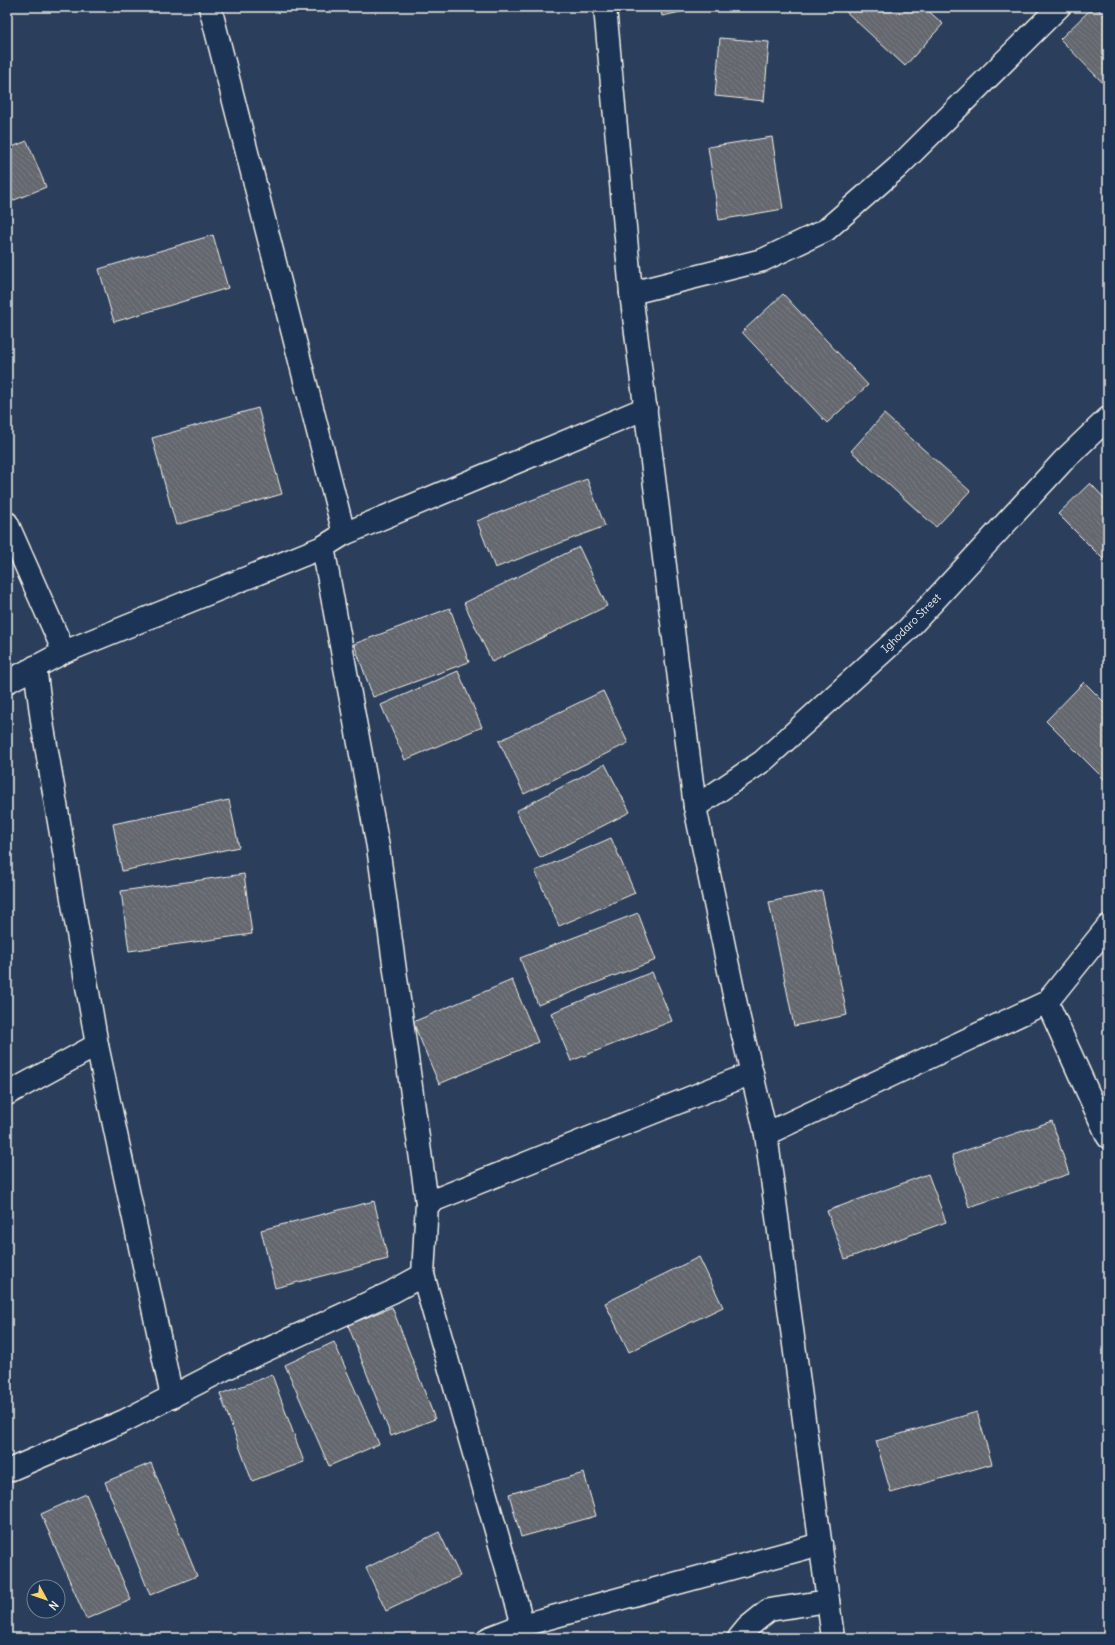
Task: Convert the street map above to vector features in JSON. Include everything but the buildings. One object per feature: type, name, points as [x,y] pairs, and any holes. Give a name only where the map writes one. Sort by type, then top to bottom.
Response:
[{"type":"street","points":[[210,7],[344,534]]},
{"type":"street","points":[[605,7],[631,293],[695,807],[738,1014],[766,1134],[833,1638]]},
{"type":"street","points":[[631,293],[763,260],[826,230],[897,168],[1060,7]]},
{"type":"street","points":[[7,682],[64,652],[323,547],[344,534],[646,408]]},
{"type":"street","name":"Ighodaro Street","points":[[695,807],[763,761],[908,629],[1064,460],[1108,418]]},
{"type":"street","points":[[7,523],[64,652]]},
{"type":"street","points":[[323,547],[378,847],[427,1203],[423,1275],[523,1625]]},
{"type":"street","points":[[35,667],[43,728],[97,1045],[172,1397]]},
{"type":"street","points":[[766,1134],[1047,1002],[1108,926]]},
{"type":"street","points":[[1047,1002],[1108,1138]]},
{"type":"street","points":[[7,1094],[97,1045]]},
{"type":"street","points":[[427,1203],[752,1073]]},
{"type":"street","points":[[7,1471],[124,1421],[229,1367],[392,1292],[423,1275]]},
{"type":"street","points":[[489,1638],[523,1625],[820,1544]]},
{"type":"street","points":[[739,1638],[769,1610],[828,1601]]}]
